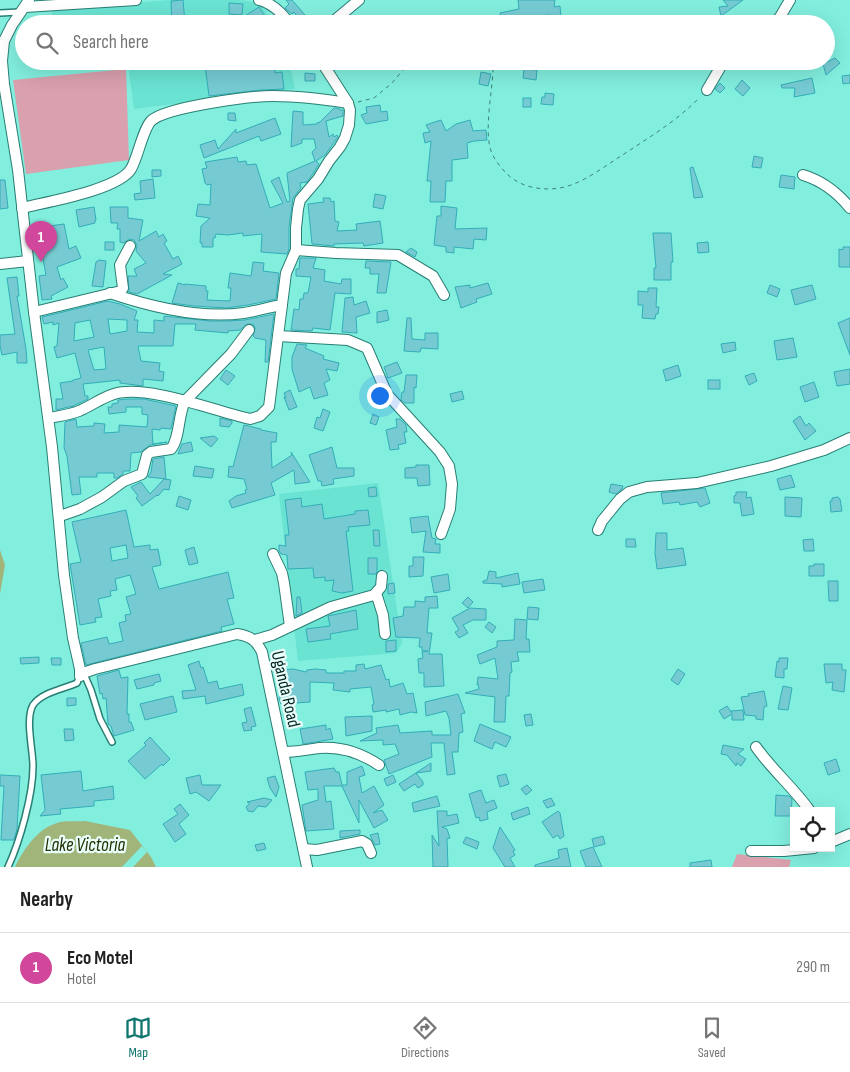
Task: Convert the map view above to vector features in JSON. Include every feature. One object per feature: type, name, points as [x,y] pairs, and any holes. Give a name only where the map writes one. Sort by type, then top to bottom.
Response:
[{"type":"street","points":[[25,6],[136,0]]},
{"type":"street","points":[[258,0],[266,2],[282,15]]},
{"type":"street","points":[[342,15],[359,0]]},
{"type":"street","points":[[781,15],[790,0]]},
{"type":"street","points":[[15,20],[4,41],[2,61],[4,84],[18,170],[34,312],[49,418],[60,516],[64,575],[73,638],[82,675]]},
{"type":"street","points":[[49,418],[79,411],[114,394],[125,392],[137,392],[185,401],[250,419],[260,416],[269,407],[286,273],[296,250],[297,215],[300,200],[318,179],[328,161],[346,138],[349,125],[350,110],[348,103],[327,70]]},
{"type":"street","points":[[707,90],[719,70]]},
{"type":"street","points":[[22,208],[96,190],[118,181],[130,172],[150,121],[165,112],[192,106],[271,96],[348,103]]},
{"type":"street","points":[[803,175],[815,178],[827,185],[850,208]]},
{"type":"street","points":[[34,312],[117,293],[123,288],[120,265],[130,246]]},
{"type":"street","points":[[296,250],[398,255],[433,276],[444,295]]},
{"type":"street","points":[[0,264],[28,262]]},
{"type":"street","points":[[110,294],[148,305],[190,312],[244,313],[282,305]]},
{"type":"street","points":[[60,516],[80,509],[102,497],[124,481],[142,474],[146,458],[151,452],[171,449],[176,439],[181,409],[185,401],[211,375],[248,330]]},
{"type":"street","points":[[278,336],[348,340],[367,348],[387,394],[440,452],[449,466],[452,484],[450,509],[441,534]]},
{"type":"street","points":[[598,530],[620,498],[630,492],[647,488],[697,483],[771,466],[824,450],[850,438]]},
{"type":"street","points":[[273,554],[282,573],[290,626]]},
{"type":"street","points":[[255,640],[272,635],[330,608],[376,593],[381,587],[382,576]]},
{"type":"street","points":[[376,593],[383,615],[385,634]]},
{"type":"street","name":"Uganda Road","points":[[82,675],[95,669],[237,634],[247,635],[255,640],[262,652],[307,867]]},
{"type":"street","points":[[756,747],[770,766],[807,807]]},
{"type":"street","points":[[283,752],[337,748],[353,751],[379,765]]},
{"type":"street","points":[[835,838],[850,834]]},
{"type":"street","points":[[304,849],[317,850],[362,841],[367,844],[371,853]]},
{"type":"street","points":[[751,851],[790,850]]},
{"type":"lane","points":[[0,13],[25,6]]},
{"type":"lane","points":[[8,867],[20,835],[31,787],[33,767],[30,730],[32,709],[38,700],[77,683],[82,675],[91,690],[100,719],[112,742]]},
{"type":"path","points":[[348,103],[374,98],[391,84],[403,70]]},
{"type":"path","points":[[493,70],[488,142],[492,156],[501,167],[512,179],[525,186],[554,188],[577,183],[672,122],[707,90]]},
{"type":"shaded area","points":[[170,0],[240,0],[260,3],[267,15],[52,15],[51,10]]},
{"type":"shaded area","points":[[126,70],[129,160],[26,174],[13,80]]},
{"type":"shaded area","points":[[129,70],[291,70],[295,89],[134,109]]},
{"type":"shaded area","points":[[378,483],[402,643],[396,653],[298,661],[279,494]]},
{"type":"shaded area","points":[[737,854],[791,860],[789,867],[732,867]]},
{"type":"water","points":[[0,550],[5,565],[0,594]]},
{"type":"water","name":"Lake Victoria","points":[[67,821],[85,821],[130,830],[151,857],[156,867],[15,867],[32,840],[50,826]]},
{"type":"pier","points":[[142,846],[147,852],[133,867],[122,867]]},
{"type":"building","points":[[183,0],[184,15],[172,15],[171,1]]},
{"type":"building","points":[[286,0],[292,0],[305,15],[296,15],[294,12],[292,14],[285,8],[289,4]]},
{"type":"building","points":[[518,0],[555,0],[554,7],[560,6],[561,15],[501,15],[500,13],[519,9]]},
{"type":"building","points":[[723,0],[743,0],[721,15],[719,7],[728,6]]},
{"type":"building","points":[[229,3],[243,4],[242,15],[229,14]]},
{"type":"building","points":[[259,7],[264,15],[247,15]]},
{"type":"building","points":[[835,58],[840,63],[835,67]]},
{"type":"building","points":[[206,70],[275,70],[275,73],[282,72],[284,89],[209,96]]},
{"type":"building","points":[[524,70],[537,70],[536,80],[523,78]]},
{"type":"building","points":[[825,70],[832,70],[826,75]]},
{"type":"building","points":[[481,72],[491,74],[488,86],[479,84]]},
{"type":"building","points":[[305,73],[315,74],[315,81],[305,81]]},
{"type":"building","points":[[850,75],[850,83],[843,84],[842,76]]},
{"type":"building","points":[[812,78],[815,93],[794,97],[795,88],[782,88],[781,85]]},
{"type":"building","points":[[742,80],[750,88],[743,96],[735,89]]},
{"type":"building","points":[[720,83],[725,88],[720,93],[715,89]]},
{"type":"building","points":[[545,93],[554,94],[553,105],[541,104]]},
{"type":"building","points":[[523,98],[531,98],[531,107],[523,107]]},
{"type":"building","points":[[380,105],[381,112],[387,111],[388,120],[366,124],[361,115],[367,113],[366,107]]},
{"type":"building","points":[[334,108],[343,110],[343,116],[326,121],[329,137],[333,134],[334,137],[337,135],[338,137],[325,155],[316,161],[319,164],[307,182],[300,183],[301,188],[293,198],[287,254],[261,252],[262,234],[243,236],[243,233],[216,234],[215,238],[213,238],[213,247],[202,247],[202,243],[200,243],[201,226],[210,218],[196,216],[198,204],[210,205],[211,184],[207,185],[205,183],[202,169],[207,168],[205,162],[237,157],[238,162],[246,161],[247,165],[256,164],[270,208],[283,203],[271,181],[279,177],[287,202],[290,201],[287,173],[315,161],[312,152],[316,148],[314,139],[302,139],[302,143],[291,147],[293,111],[303,112],[303,125],[317,124]]},
{"type":"building","points":[[228,113],[235,113],[236,121],[228,120]]},
{"type":"building","points":[[275,118],[281,134],[261,141],[259,136],[204,158],[200,145],[215,140],[218,149],[236,129],[236,133]]},
{"type":"building","points":[[441,120],[446,131],[456,124],[470,120],[473,131],[486,130],[487,140],[467,143],[468,158],[452,160],[452,181],[446,181],[445,202],[430,202],[431,181],[427,181],[431,141],[425,143],[423,133],[430,132],[426,125]]},
{"type":"building","points":[[754,156],[763,158],[761,168],[752,167]]},
{"type":"building","points":[[693,167],[703,197],[694,198],[690,168]]},
{"type":"building","points":[[152,170],[161,170],[161,176],[152,177]]},
{"type":"building","points":[[781,175],[795,177],[794,189],[779,187]]},
{"type":"building","points":[[153,179],[155,198],[135,200],[134,194],[141,193],[140,181]]},
{"type":"building","points":[[0,180],[5,180],[8,208],[0,209]]},
{"type":"building","points":[[375,194],[386,196],[383,209],[373,207]]},
{"type":"building","points":[[323,198],[330,198],[331,202],[334,201],[335,221],[339,222],[337,231],[357,230],[356,224],[380,221],[383,243],[364,246],[363,243],[334,244],[334,246],[312,244],[308,204],[324,202]]},
{"type":"building","points":[[441,206],[457,208],[455,229],[487,228],[486,240],[474,239],[473,249],[454,247],[454,253],[446,252],[446,247],[434,245],[437,216],[441,216]]},
{"type":"building","points":[[94,207],[95,223],[79,227],[76,210]]},
{"type":"building","points":[[110,207],[128,207],[128,218],[143,220],[139,241],[156,231],[159,237],[163,234],[167,241],[164,243],[173,259],[178,256],[182,264],[163,274],[172,275],[137,294],[129,292],[128,276],[137,276],[134,269],[146,263],[136,251],[137,245],[134,240],[129,239],[124,243],[120,242],[120,229],[117,229],[118,223],[111,223]]},
{"type":"building","points":[[64,224],[69,249],[76,246],[81,258],[57,267],[61,280],[63,278],[68,287],[51,296],[52,299],[42,300],[39,276],[46,275],[42,254],[44,254],[42,227]]},
{"type":"building","points":[[653,233],[671,233],[673,262],[671,262],[671,280],[654,280],[654,268],[656,268]]},
{"type":"building","points":[[105,242],[114,242],[114,250],[105,250]]},
{"type":"building","points":[[708,242],[709,252],[698,253],[697,243]]},
{"type":"building","points":[[843,247],[850,247],[850,267],[839,267],[839,249],[843,250]]},
{"type":"building","points":[[411,248],[417,252],[415,257],[406,252]]},
{"type":"building","points":[[300,258],[316,258],[313,268],[325,270],[324,281],[341,284],[342,279],[351,279],[351,294],[335,293],[330,330],[313,328],[312,331],[291,330],[294,309],[299,310],[300,299],[303,299],[304,293],[308,293],[311,277],[296,276],[296,269],[299,269]]},
{"type":"building","points":[[99,260],[106,261],[103,287],[92,286],[96,262]]},
{"type":"building","points":[[366,261],[391,262],[386,293],[377,293],[379,274],[370,274],[370,268],[365,268]]},
{"type":"building","points":[[253,262],[264,263],[263,271],[279,273],[276,299],[227,308],[172,303],[178,283],[206,286],[206,291],[208,291],[207,300],[230,301],[231,288],[228,288],[230,273],[251,276]]},
{"type":"building","points":[[17,277],[19,296],[17,296],[27,363],[17,363],[17,352],[2,355],[0,346],[0,335],[15,334],[7,278]]},
{"type":"building","points":[[488,283],[492,294],[476,299],[477,302],[461,308],[455,287],[470,285],[470,288]]},
{"type":"building","points":[[770,285],[780,289],[777,297],[767,293]]},
{"type":"building","points":[[812,285],[816,299],[795,305],[791,290]]},
{"type":"building","points":[[648,288],[657,288],[656,307],[659,307],[655,319],[642,318],[643,305],[638,305],[638,291],[648,292]]},
{"type":"building","points":[[353,297],[354,305],[366,301],[370,313],[356,317],[357,333],[342,332],[345,298]]},
{"type":"building","points":[[108,301],[137,311],[134,320],[138,320],[137,332],[154,333],[154,320],[164,321],[164,316],[227,321],[245,320],[274,314],[268,362],[265,362],[266,340],[253,336],[255,328],[253,324],[247,324],[240,330],[228,331],[228,333],[195,330],[196,324],[175,324],[173,346],[138,346],[141,361],[160,363],[159,371],[164,372],[163,381],[143,379],[143,386],[120,383],[120,380],[83,384],[85,396],[88,396],[88,399],[73,406],[56,410],[56,399],[63,399],[60,383],[81,378],[75,353],[57,358],[54,347],[57,346],[59,323],[53,325],[53,322],[44,324],[42,317]],"holes":[[[108,319],[127,320],[127,331],[110,334]],[[90,320],[94,337],[74,341],[75,323]],[[104,347],[106,369],[94,370],[88,350]]]},
{"type":"building","points":[[387,310],[389,320],[377,323],[377,312]]},
{"type":"building","points":[[407,318],[411,318],[412,339],[425,340],[425,333],[438,333],[438,349],[421,348],[420,352],[404,351]]},
{"type":"building","points":[[850,318],[850,355],[838,323]]},
{"type":"building","points":[[793,338],[797,357],[777,360],[774,341]]},
{"type":"building","points":[[735,342],[736,350],[723,353],[721,344]]},
{"type":"building","points":[[297,344],[307,345],[305,348],[324,356],[323,359],[339,363],[337,371],[326,369],[330,380],[324,383],[328,395],[314,399],[310,387],[299,392],[292,369],[292,357]]},
{"type":"building","points":[[397,362],[402,373],[388,378],[384,367]]},
{"type":"building","points":[[678,365],[681,376],[666,381],[663,370]]},
{"type":"building","points":[[850,369],[850,384],[837,386],[834,372]]},
{"type":"building","points":[[226,370],[235,376],[228,385],[220,379]]},
{"type":"building","points":[[754,373],[757,381],[749,385],[745,376]]},
{"type":"building","points":[[406,375],[417,375],[416,388],[414,387],[414,403],[405,403],[401,400]]},
{"type":"building","points":[[708,380],[720,380],[720,389],[708,389]]},
{"type":"building","points":[[814,382],[819,397],[805,402],[800,387]]},
{"type":"building","points":[[290,390],[297,407],[289,410],[284,393]]},
{"type":"building","points":[[462,391],[464,399],[452,402],[450,394]]},
{"type":"building","points":[[144,399],[176,406],[171,429],[152,429],[153,444],[167,442],[150,445],[141,452],[131,453],[130,471],[123,471],[123,474],[117,478],[114,478],[114,473],[97,473],[97,477],[79,477],[81,494],[72,495],[67,456],[64,448],[65,422],[76,419],[77,427],[94,426],[94,423],[105,424],[104,433],[119,432],[119,425],[147,427],[148,415],[142,414],[142,407],[126,407],[126,412],[109,414],[108,407],[118,403],[118,400]]},
{"type":"building","points":[[323,409],[330,412],[323,431],[314,428],[317,417],[320,418]]},
{"type":"building","points":[[373,414],[379,417],[376,425],[370,423]]},
{"type":"building","points":[[800,416],[806,426],[809,423],[816,431],[805,440],[793,421]]},
{"type":"building","points":[[220,418],[232,421],[232,423],[229,427],[220,426]]},
{"type":"building","points":[[396,419],[400,419],[406,425],[407,432],[404,432],[406,443],[398,445],[399,449],[390,450],[386,430],[397,427]]},
{"type":"building","points":[[244,425],[277,433],[276,442],[271,442],[272,468],[292,455],[291,452],[310,482],[295,484],[294,470],[271,483],[275,495],[232,508],[229,501],[236,496],[246,493],[245,490],[247,489],[244,479],[228,477],[229,466],[233,467]]},
{"type":"building","points":[[214,436],[218,439],[211,447],[200,438]]},
{"type":"building","points":[[191,442],[193,451],[178,454],[182,444]]},
{"type":"building","points":[[332,447],[337,468],[354,468],[354,476],[333,479],[334,484],[322,486],[321,481],[318,481],[309,455]]},
{"type":"building","points":[[164,457],[166,479],[148,477],[151,472],[153,459]]},
{"type":"building","points":[[416,465],[429,465],[430,485],[418,486],[417,478],[405,478],[405,468],[416,467]]},
{"type":"building","points":[[195,466],[214,469],[212,478],[193,476]]},
{"type":"building","points":[[791,475],[795,487],[780,490],[777,479]]},
{"type":"building","points":[[164,479],[171,480],[169,490],[164,489],[158,496],[142,506],[136,498],[138,496],[131,487],[141,482],[150,494]]},
{"type":"building","points":[[611,484],[623,486],[616,494],[609,492]]},
{"type":"building","points":[[376,487],[377,496],[369,497],[368,488]]},
{"type":"building","points":[[705,488],[710,503],[700,507],[697,502],[680,505],[679,502],[663,504],[661,493]]},
{"type":"building","points":[[736,492],[747,492],[746,498],[751,497],[754,514],[742,516],[740,503],[734,503]]},
{"type":"building","points":[[179,496],[191,500],[188,510],[176,506]]},
{"type":"building","points":[[785,497],[802,498],[801,517],[785,516]]},
{"type":"building","points":[[838,497],[842,511],[831,512],[830,501],[832,501],[832,498]]},
{"type":"building","points":[[301,498],[302,507],[322,504],[324,519],[355,514],[355,511],[368,510],[370,525],[348,527],[349,531],[346,531],[353,591],[342,593],[332,591],[334,580],[325,581],[325,577],[314,578],[313,568],[288,569],[287,555],[281,554],[279,551],[279,545],[286,546],[285,535],[289,535],[285,500]]},
{"type":"building","points":[[126,510],[134,547],[150,545],[150,550],[158,549],[161,565],[152,567],[159,589],[228,572],[234,598],[227,599],[234,624],[221,627],[222,631],[86,665],[81,643],[107,637],[109,644],[123,641],[119,623],[126,621],[125,615],[131,614],[126,597],[136,594],[130,575],[115,579],[117,590],[110,591],[111,596],[98,599],[102,617],[95,618],[96,622],[80,625],[70,564],[81,562],[72,522]],"holes":[[[126,545],[128,558],[112,561],[110,548]]]},
{"type":"building","points":[[428,516],[432,538],[436,539],[435,544],[440,544],[440,553],[423,552],[426,531],[412,533],[410,518]]},
{"type":"building","points":[[373,530],[379,530],[380,546],[374,546]]},
{"type":"building","points":[[656,533],[667,533],[667,550],[683,548],[686,565],[657,569],[655,553]]},
{"type":"building","points":[[626,539],[635,539],[636,547],[626,547]]},
{"type":"building","points":[[813,539],[814,551],[804,551],[803,540]]},
{"type":"building","points":[[194,547],[198,563],[189,565],[185,550]]},
{"type":"building","points":[[413,557],[424,557],[423,576],[409,577],[409,566],[413,566]]},
{"type":"building","points":[[368,558],[377,558],[376,574],[368,574]]},
{"type":"building","points":[[814,564],[824,564],[824,576],[809,576],[809,566],[814,566]]},
{"type":"building","points":[[489,571],[496,572],[496,578],[518,573],[520,584],[502,587],[502,584],[483,583],[483,581],[487,580]]},
{"type":"building","points":[[448,574],[450,590],[434,593],[431,577]]},
{"type":"building","points":[[543,579],[545,590],[524,593],[522,582]]},
{"type":"building","points":[[828,581],[838,581],[838,601],[829,601]]},
{"type":"building","points":[[394,583],[395,593],[388,594],[388,584]]},
{"type":"building","points":[[437,596],[438,608],[429,608],[427,633],[432,633],[429,654],[442,654],[444,686],[424,687],[424,673],[419,673],[418,659],[423,658],[422,652],[428,651],[422,651],[422,647],[419,647],[420,638],[396,637],[393,618],[403,616],[404,607],[415,607],[415,601],[425,602],[425,597]]},
{"type":"building","points":[[297,597],[300,597],[302,613],[296,616]]},
{"type":"building","points":[[468,597],[473,602],[468,608],[462,603]]},
{"type":"building","points":[[528,607],[539,608],[538,620],[527,619]]},
{"type":"building","points":[[470,608],[486,609],[486,620],[473,620],[463,625],[468,633],[459,638],[455,632],[459,630],[452,618]]},
{"type":"building","points":[[356,610],[358,629],[330,634],[331,639],[308,642],[306,629],[330,626],[328,616]]},
{"type":"building","points":[[515,619],[527,620],[526,639],[529,639],[530,652],[517,652],[519,661],[511,662],[512,672],[510,673],[509,696],[506,696],[505,722],[494,722],[495,697],[465,693],[479,689],[477,685],[478,677],[498,679],[495,658],[480,664],[477,655],[497,647],[497,641],[514,640]]},
{"type":"building","points":[[489,622],[496,627],[492,633],[485,627]]},
{"type":"building","points":[[396,640],[396,651],[386,652],[386,641]]},
{"type":"building","points":[[39,657],[39,663],[21,664],[20,658]]},
{"type":"building","points":[[51,658],[61,658],[61,665],[52,665]]},
{"type":"building","points":[[779,658],[788,658],[787,669],[784,669],[784,678],[775,677]]},
{"type":"building","points":[[199,661],[208,683],[217,681],[219,689],[242,684],[244,695],[206,704],[205,696],[183,699],[182,691],[196,690],[188,665]]},
{"type":"building","points":[[364,664],[365,669],[381,665],[386,680],[389,679],[390,687],[403,683],[407,694],[413,693],[417,713],[411,712],[400,715],[399,709],[373,712],[372,705],[374,704],[371,687],[350,689],[350,692],[333,690],[334,683],[310,682],[310,702],[281,704],[279,699],[280,670],[293,669],[306,672],[307,670],[315,669],[326,670],[326,673],[344,673],[344,671],[356,671],[356,665]]},
{"type":"building","points":[[824,664],[842,664],[842,670],[846,670],[844,692],[832,690],[833,682],[826,683]]},
{"type":"building","points":[[678,669],[685,674],[678,685],[671,680]]},
{"type":"building","points":[[119,670],[121,678],[128,677],[127,714],[129,714],[129,722],[131,722],[134,730],[114,736],[111,726],[108,724],[106,698],[103,699],[102,693],[100,694],[97,676]]},
{"type":"building","points":[[159,674],[161,681],[154,683],[154,685],[137,689],[134,680]]},
{"type":"building","points":[[783,686],[792,688],[788,710],[778,709]]},
{"type":"building","points":[[764,691],[767,706],[764,707],[763,720],[756,719],[756,716],[745,715],[741,697]]},
{"type":"building","points":[[458,694],[465,713],[461,714],[463,732],[459,733],[458,752],[452,752],[455,774],[447,775],[444,743],[431,743],[432,757],[389,774],[384,760],[399,754],[395,744],[383,745],[383,740],[360,741],[377,733],[376,728],[398,725],[400,733],[432,731],[432,735],[451,735],[449,718],[446,711],[426,716],[425,702]]},
{"type":"building","points":[[173,696],[177,712],[145,720],[140,704]]},
{"type":"building","points":[[67,698],[76,698],[76,705],[67,706]]},
{"type":"building","points":[[727,706],[732,713],[731,711],[743,710],[744,720],[732,720],[732,714],[724,719],[719,711]]},
{"type":"building","points":[[251,707],[256,726],[251,727],[252,730],[244,731],[242,723],[247,722],[244,709]]},
{"type":"building","points":[[531,714],[533,725],[526,726],[524,715]]},
{"type":"building","points":[[372,716],[372,731],[346,736],[345,717]]},
{"type":"building","points":[[480,724],[511,737],[506,747],[495,742],[492,749],[474,741]]},
{"type":"building","points":[[326,725],[326,730],[330,728],[333,739],[303,744],[300,729]]},
{"type":"building","points":[[64,729],[73,729],[74,740],[65,741]]},
{"type":"building","points":[[150,737],[170,759],[145,779],[128,761],[146,745],[144,743]]},
{"type":"building","points":[[723,745],[744,749],[738,754],[746,759],[741,766],[737,763],[736,766],[727,755],[721,754]]},
{"type":"building","points":[[836,759],[840,771],[828,775],[824,763]]},
{"type":"building","points":[[431,763],[431,771],[416,773],[423,782],[423,785],[418,788],[415,784],[404,791],[399,784]]},
{"type":"building","points":[[362,766],[365,775],[359,777],[362,793],[374,786],[384,805],[373,813],[382,810],[388,820],[374,828],[359,800],[359,823],[342,786],[324,786],[326,802],[331,801],[334,829],[306,831],[302,805],[318,800],[318,789],[308,790],[305,772],[334,768],[336,772],[339,772],[342,785],[347,785],[347,772]]},
{"type":"building","points":[[81,771],[83,791],[113,786],[114,799],[94,801],[94,806],[60,809],[61,814],[40,816],[45,810],[41,775]]},
{"type":"building","points":[[506,774],[509,784],[500,787],[497,776]]},
{"type":"building","points":[[0,775],[20,776],[17,829],[14,840],[1,840],[4,786],[0,786]]},
{"type":"building","points":[[200,775],[202,785],[221,785],[209,801],[196,792],[190,794],[186,778]]},
{"type":"building","points":[[393,775],[396,782],[387,786],[384,779]]},
{"type":"building","points":[[275,776],[279,787],[276,797],[270,788],[267,778]]},
{"type":"building","points":[[527,785],[532,790],[526,795],[521,789]]},
{"type":"building","points":[[481,790],[486,803],[494,800],[497,808],[487,812],[488,819],[480,821],[479,817],[476,818],[469,794]]},
{"type":"building","points":[[776,795],[789,796],[792,799],[790,816],[775,816]]},
{"type":"building","points":[[437,796],[440,806],[414,812],[412,803]]},
{"type":"building","points":[[264,798],[272,800],[266,807],[258,806],[253,812],[248,811],[246,807],[250,803],[247,802]]},
{"type":"building","points":[[551,798],[555,805],[547,808],[543,801]]},
{"type":"building","points":[[180,804],[189,815],[179,824],[186,834],[175,842],[163,824],[178,814],[174,809]]},
{"type":"building","points":[[528,807],[530,814],[513,820],[511,813]]},
{"type":"building","points":[[437,811],[447,811],[447,816],[457,814],[459,823],[442,827],[447,829],[450,838],[447,839],[448,867],[433,867],[432,835],[439,846]]},
{"type":"building","points":[[558,811],[564,836],[560,839],[558,835],[553,838],[542,822]]},
{"type":"building","points":[[500,827],[515,850],[513,851],[515,855],[510,858],[515,867],[505,867],[493,848]]},
{"type":"building","points":[[360,830],[360,834],[340,838],[340,831]]},
{"type":"building","points":[[378,833],[380,844],[375,845],[370,835]]},
{"type":"building","points":[[603,836],[605,844],[594,847],[592,839]]},
{"type":"building","points":[[466,837],[479,842],[477,849],[463,843]]},
{"type":"building","points":[[264,843],[266,849],[257,851],[255,845]]},
{"type":"building","points":[[593,847],[602,867],[586,867],[580,851]]},
{"type":"building","points":[[567,848],[571,867],[535,867],[535,865],[559,858],[558,850]]},
{"type":"building","points":[[711,860],[712,867],[690,867],[690,863]]},
{"type":"place","name":"Eco Motel","points":[[41,262]]}]
